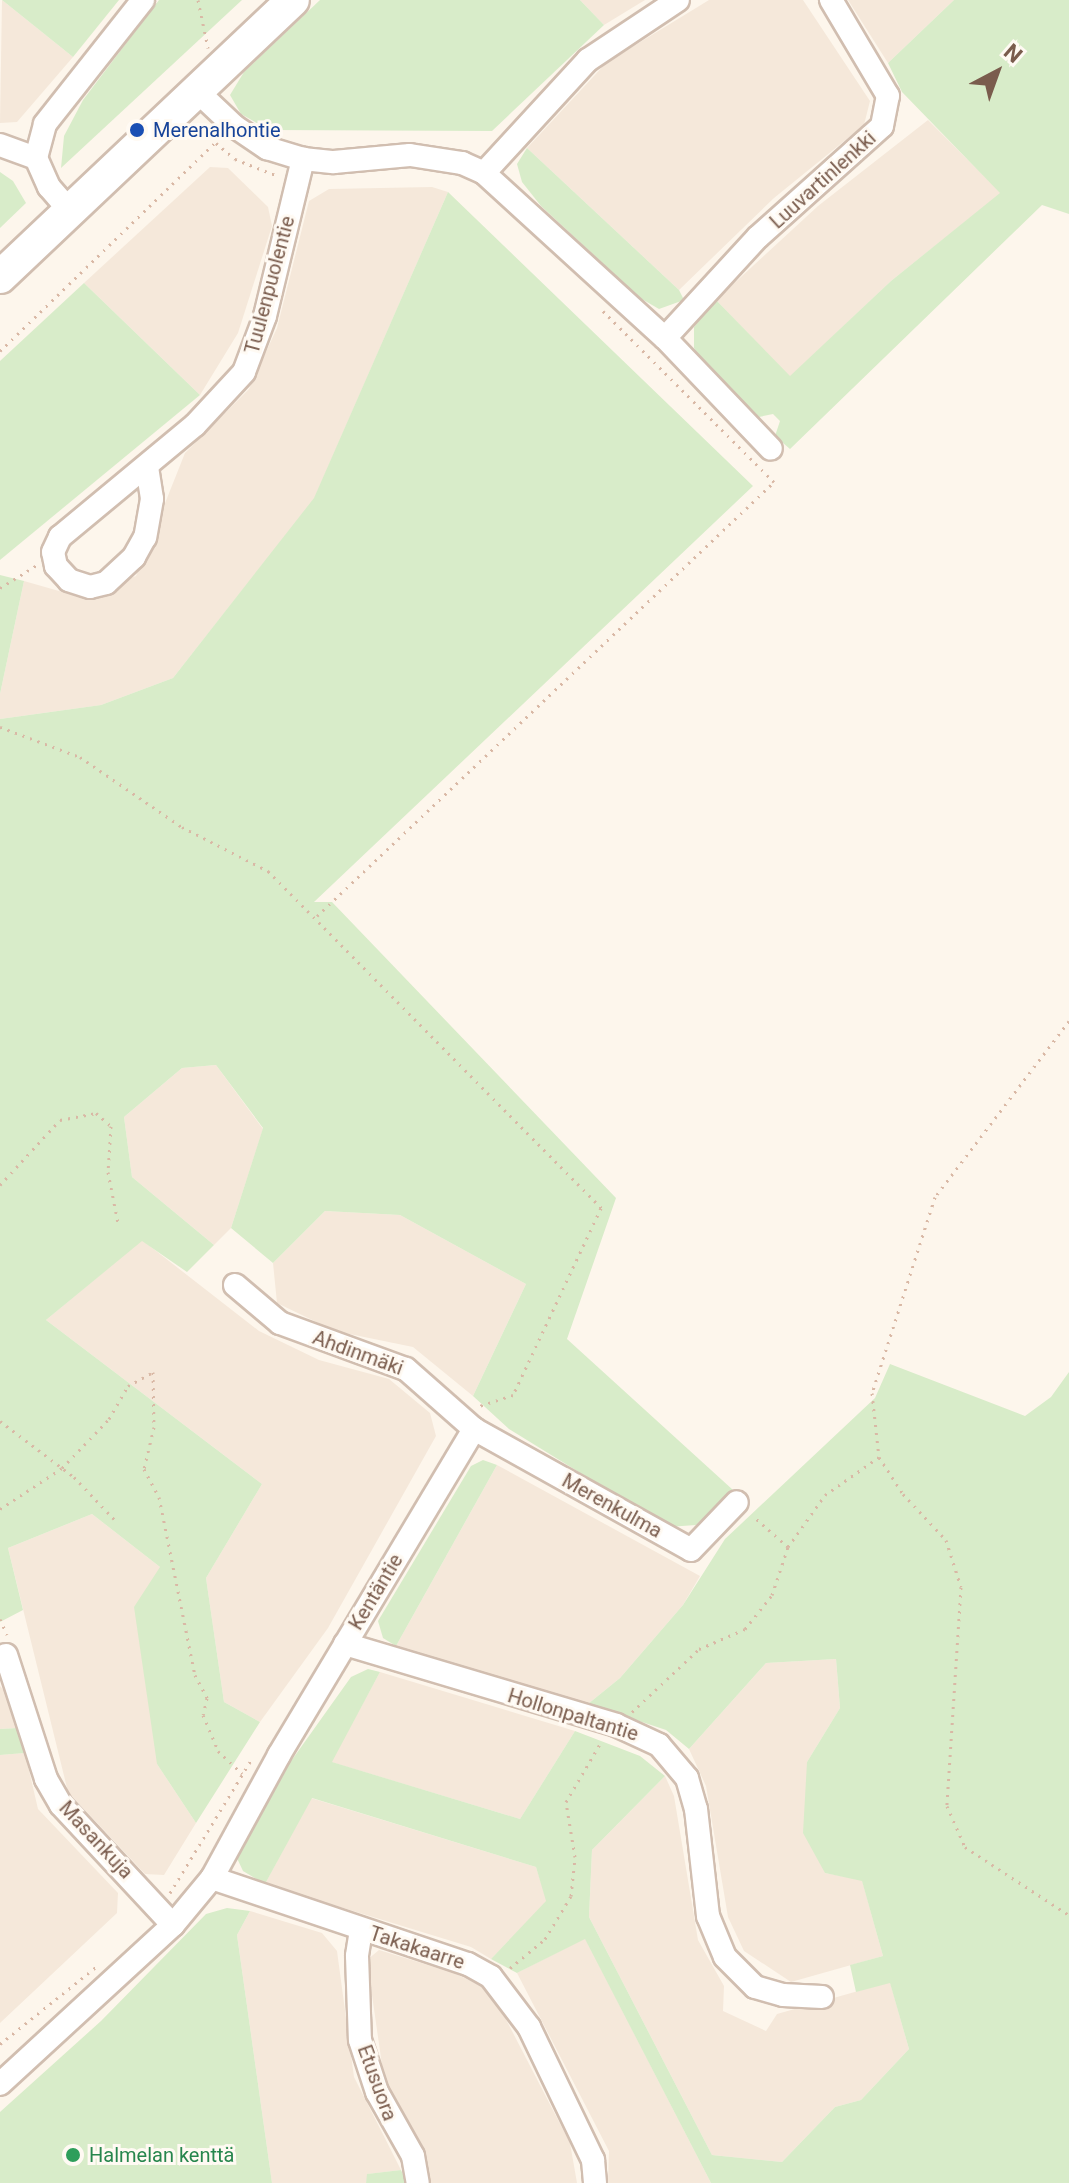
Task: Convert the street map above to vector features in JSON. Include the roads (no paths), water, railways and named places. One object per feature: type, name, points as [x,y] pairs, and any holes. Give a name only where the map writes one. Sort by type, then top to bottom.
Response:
[{"type":"street","points":[[70,211],[49,187],[36,158],[45,124],[143,0]]},
{"type":"street","points":[[0,277],[293,0]]},
{"type":"street","points":[[484,173],[588,60],[678,0]]},
{"type":"street","name":"Luuvartinlenkki","points":[[665,338],[758,237],[882,126],[888,96],[831,0]]},
{"type":"street","points":[[198,92],[234,126],[301,169],[334,162],[410,155],[462,163],[484,173],[665,338],[762,455]]},
{"type":"street","points":[[0,145],[36,158]]},
{"type":"street","name":"Tuulenpuolentie","points":[[147,467],[152,499],[145,537],[121,573],[90,587],[69,580],[54,559],[60,537],[147,467],[244,372],[265,316],[301,169]]},
{"type":"street","name":"Ahdinmäki","points":[[235,1285],[280,1323],[406,1369],[474,1429]]},
{"type":"street","name":"Merenkulma","points":[[474,1429],[691,1550],[737,1502]]},
{"type":"street","name":"Kentäntie","points":[[212,1878],[270,1752],[345,1644],[474,1429]]},
{"type":"street","name":"Hollonpaltantie","points":[[345,1644],[616,1725],[659,1745],[687,1778],[696,1809],[708,1916],[725,1957],[755,1987],[783,1995],[822,1997]]},
{"type":"street","name":"Masankuja","points":[[6,1655],[46,1779],[61,1805],[167,1916]]},
{"type":"street","points":[[0,2084],[167,1916],[212,1878]]},
{"type":"street","name":"Takakaarre","points":[[212,1878],[468,1964],[508,1994],[593,2160],[595,2183]]},
{"type":"street","name":"Etusuora","points":[[361,1930],[357,1956],[360,2040],[377,2092],[413,2156],[418,2183]]},
{"type":"place","name":"Merenalhontie","points":[[137,130]]},
{"type":"place","name":"Halmelan kenttä","points":[[73,2155]]}]
